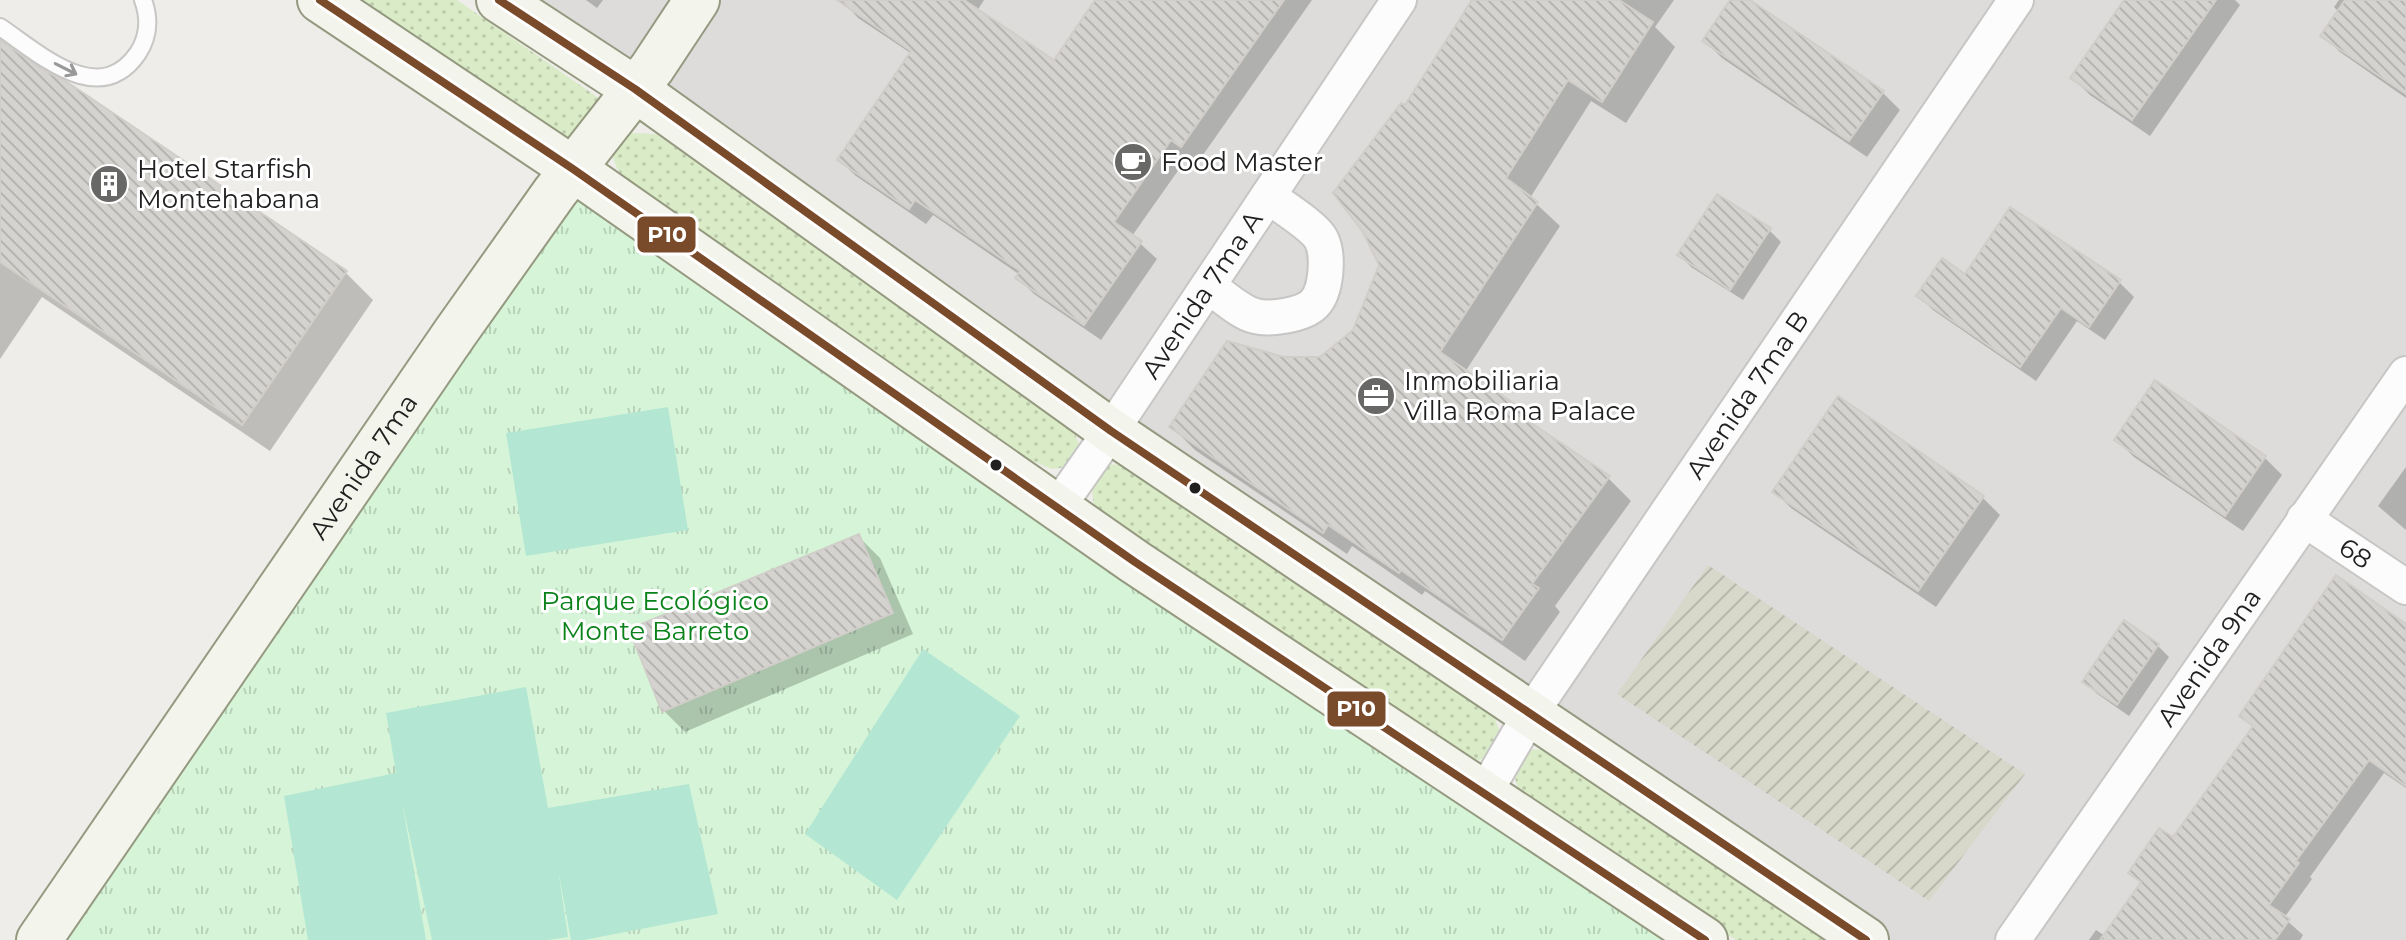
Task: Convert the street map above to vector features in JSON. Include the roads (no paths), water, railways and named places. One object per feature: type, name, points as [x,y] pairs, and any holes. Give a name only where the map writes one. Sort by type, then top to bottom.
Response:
[{"type":"main road","points":[[320,0],[573,169],[1057,508],[1705,940]]},
{"type":"main road","points":[[499,0],[635,89],[1111,431],[1866,940]]},
{"type":"main road","name":"Avenida 7ma","points":[[39,940],[455,333],[697,0]]},
{"type":"street","name":"Avenida 7ma A","points":[[1057,508],[1399,0]]},
{"type":"street","name":"Avenida 7ma B","points":[[1485,792],[1531,713],[2016,0]]},
{"type":"street","points":[[1208,286],[1253,316],[1274,318],[1295,314],[1315,304],[1323,285],[1327,258],[1320,237],[1268,196]]},
{"type":"street","name":"Avenida 9na","points":[[2013,940],[2406,374]]},
{"type":"street","name":"68","points":[[2304,519],[2406,587]]},
{"type":"lane","points":[[0,27],[64,70],[81,77],[99,78],[116,73],[131,63],[144,44],[148,22],[143,0]]},
{"type":"place","name":"Food Master","points":[[1133,162]]},
{"type":"place","name":"Hotel Starfish Montehabana","points":[[109,184]]},
{"type":"place","name":"Inmobiliaria Villa Roma Palace","points":[[1376,396]]},
{"type":"park label","name":"Parque Ecológico Monte Barreto","points":[[655,616]]}]
